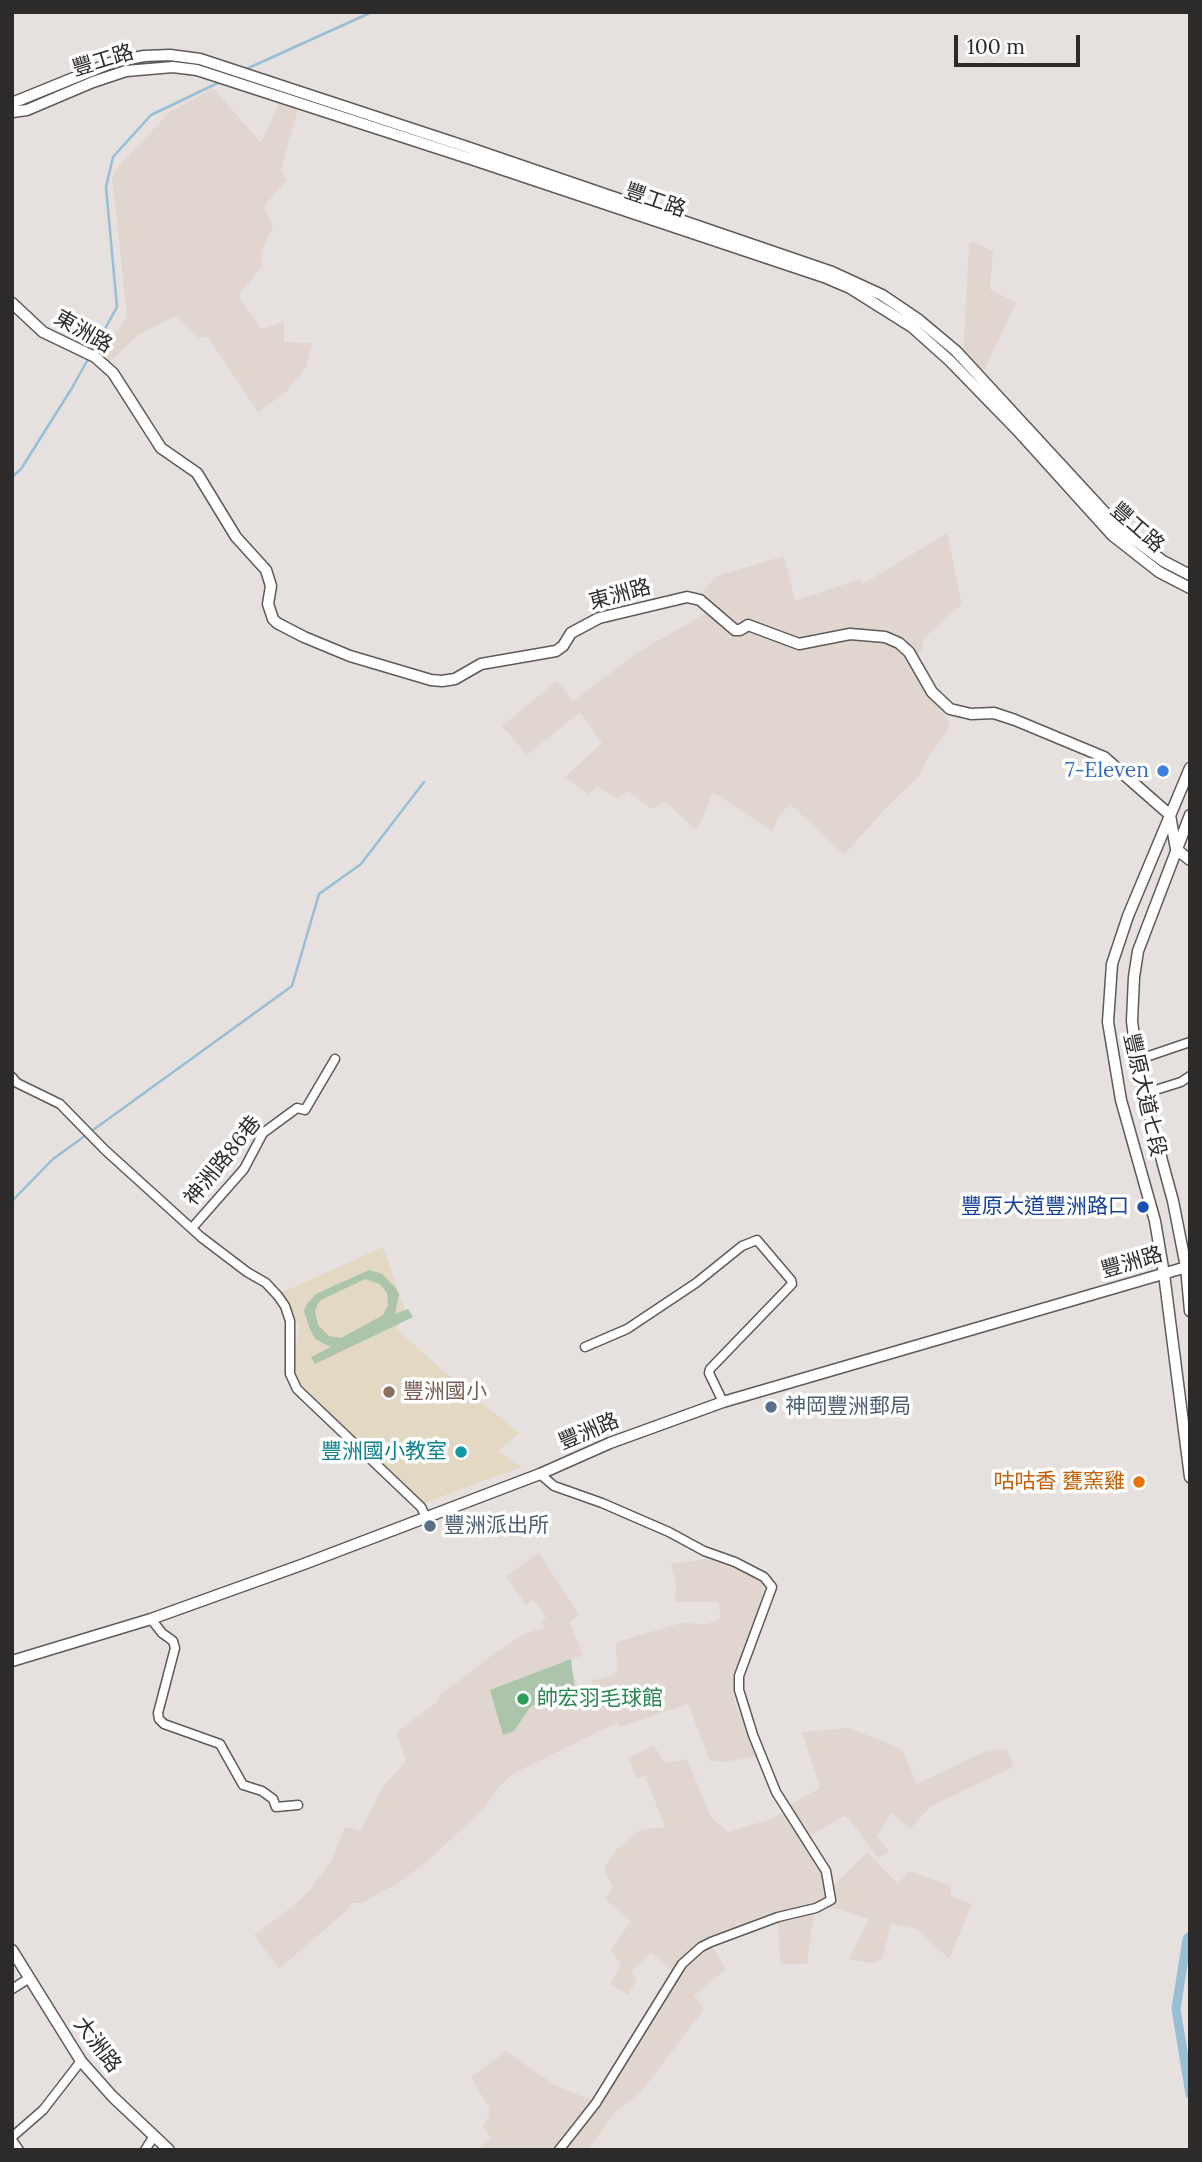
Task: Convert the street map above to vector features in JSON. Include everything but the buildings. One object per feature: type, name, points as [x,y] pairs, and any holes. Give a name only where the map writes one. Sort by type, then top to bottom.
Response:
[{"type":"street","name":"豐工路","points":[[12,103],[113,62],[144,56],[170,55],[200,59],[860,283],[919,320],[956,351],[1120,529],[1163,561],[1190,575]]},
{"type":"street","name":"豐工路","points":[[12,113],[27,110],[126,71],[173,67],[245,84],[824,277],[850,288],[912,327],[950,361],[1018,431],[1112,536],[1159,572],[1190,588]]},
{"type":"street","name":"東洲路","points":[[12,303],[43,332],[91,355],[118,379],[161,449],[192,468],[201,478],[236,537],[266,569],[271,586],[268,604],[270,614],[277,623],[338,652],[431,680],[448,681],[481,664],[556,651],[564,646],[571,634],[589,622],[609,615],[694,597],[735,630],[748,625],[799,644],[859,634],[892,639],[909,652],[932,692],[950,709],[971,714],[994,713],[1094,752],[1104,757],[1170,815]]},
{"type":"street","name":"豐原大道七段","points":[[1190,768],[1128,916],[1112,964],[1108,1022],[1121,1100],[1155,1221],[1190,1477]]},
{"type":"street","points":[[1170,815],[1176,849],[1190,860]]},
{"type":"street","name":"豐原大道七段","points":[[1190,815],[1138,951],[1132,1021],[1137,1060],[1188,1267],[1190,1311]]},
{"type":"street","points":[[1137,1060],[1190,1042]]},
{"type":"street","name":"神洲路86巷","points":[[192,1228],[244,1170],[263,1133],[297,1108],[305,1110],[335,1059]]},
{"type":"street","points":[[1146,1093],[1181,1083],[1190,1076]]},
{"type":"street","points":[[14,1083],[60,1104],[105,1150],[192,1228],[265,1283],[282,1301],[290,1321],[290,1374],[297,1389],[421,1507],[426,1517]]},
{"type":"street","points":[[586,1347],[627,1329],[696,1283],[742,1246],[757,1240],[792,1284],[710,1369],[711,1378],[723,1402]]},
{"type":"street","name":"豐洲路","points":[[12,1661],[151,1619],[540,1474],[610,1443],[723,1402],[1188,1267]]},
{"type":"street","points":[[540,1474],[554,1486],[602,1503],[669,1532],[704,1551],[735,1562],[764,1577],[772,1587],[739,1676],[740,1690],[753,1735],[776,1792],[826,1871],[831,1900],[816,1908],[778,1917],[711,1942],[682,1964],[596,2103],[559,2150]]},
{"type":"street","points":[[151,1619],[162,1633],[173,1641],[175,1648],[159,1718],[164,1724],[220,1744],[243,1785],[262,1791],[272,1799],[276,1807],[298,1805]]},
{"type":"street","name":"大洲路","points":[[12,1950],[81,2061],[112,2096],[169,2150]]},
{"type":"street","points":[[12,1989],[28,1979]]},
{"type":"street","points":[[19,2150],[12,2139],[43,2110],[81,2061]]},
{"type":"street","points":[[145,2150],[154,2136]]},
{"type":"shaded area","points":[[213,88],[261,143],[279,103],[298,109],[281,170],[287,180],[264,206],[273,226],[261,253],[262,266],[238,296],[261,329],[284,322],[284,342],[312,343],[306,367],[285,393],[258,412],[207,336],[199,338],[176,316],[138,335],[110,362],[103,352],[127,316],[112,177],[120,164],[170,112]]},
{"type":"shaded area","points":[[971,241],[993,251],[990,289],[1016,303],[983,373],[963,354]]},
{"type":"shaded area","points":[[947,533],[962,604],[922,640],[924,646],[917,656],[919,679],[950,724],[920,775],[844,855],[790,804],[777,818],[773,832],[713,792],[699,826],[695,829],[666,802],[652,809],[627,791],[618,799],[597,787],[588,794],[565,777],[602,743],[580,712],[527,755],[502,726],[557,681],[573,701],[640,651],[713,609],[700,594],[717,576],[784,556],[795,601],[860,579],[863,584]]},
{"type":"shaded area","name":"豐洲國小","points":[[383,1247],[407,1316],[396,1328],[519,1433],[498,1451],[521,1467],[419,1505],[291,1374],[299,1325],[281,1293]]},
{"type":"shaded area","points":[[539,1553],[579,1615],[570,1622],[583,1655],[568,1661],[578,1687],[575,1689],[579,1702],[596,1693],[591,1681],[613,1675],[617,1670],[616,1642],[681,1623],[707,1624],[720,1619],[719,1602],[675,1602],[676,1584],[671,1564],[717,1557],[743,1568],[763,1583],[764,1589],[752,1633],[733,1686],[733,1698],[757,1756],[725,1762],[710,1761],[688,1704],[620,1727],[618,1723],[610,1726],[512,1774],[497,1789],[485,1807],[429,1860],[398,1883],[362,1903],[352,1903],[279,1969],[254,1935],[308,1892],[332,1860],[345,1827],[360,1831],[383,1787],[406,1761],[398,1731],[495,1653],[522,1635],[545,1627],[541,1622],[546,1617],[533,1600],[526,1605],[506,1576]]},
{"type":"shaded area","points":[[849,1728],[902,1749],[917,1784],[984,1752],[1000,1749],[1008,1750],[1013,1767],[931,1806],[910,1829],[891,1813],[877,1837],[889,1851],[878,1858],[844,1816],[809,1836],[789,1805],[820,1788],[802,1732]]},
{"type":"shaded area","points":[[654,1745],[664,1763],[687,1759],[711,1817],[728,1832],[771,1819],[784,1812],[822,1874],[834,1885],[867,1852],[898,1884],[909,1871],[951,1886],[951,1896],[972,1904],[949,1959],[917,1929],[891,1924],[882,1959],[872,1964],[849,1959],[869,1919],[825,1908],[814,1914],[807,1964],[780,1964],[778,1922],[712,1946],[726,1969],[694,1996],[704,2009],[642,2091],[614,2113],[588,2150],[477,2150],[491,2138],[483,2127],[489,2115],[489,2108],[471,2077],[506,2051],[556,2086],[591,2100],[666,1985],[671,1969],[651,1953],[631,1971],[637,1979],[628,1995],[610,1984],[621,1965],[611,1950],[631,1921],[605,1899],[613,1888],[604,1868],[616,1850],[640,1830],[665,1827],[645,1776],[637,1779],[628,1758]]},
{"type":"green space","points":[[369,1270],[382,1274],[395,1287],[399,1294],[395,1314],[408,1309],[413,1317],[315,1364],[311,1357],[331,1347],[315,1339],[304,1311],[316,1294]],"holes":[[[365,1279],[380,1284],[387,1293],[388,1305],[383,1315],[341,1338],[329,1336],[318,1325],[315,1312],[321,1300]]]},
{"type":"green space","name":"帥宏羽毛球館","points":[[571,1659],[575,1692],[531,1706],[514,1731],[503,1735],[490,1690]]},
{"type":"waterway","points":[[244,70],[372,12]]},
{"type":"waterway","points":[[12,477],[21,469],[72,388],[117,307],[106,187],[113,157],[151,115],[222,81]]},
{"type":"waterway","points":[[12,1201],[53,1159],[292,986],[319,894],[361,864],[424,782]]},
{"type":"waterway","points":[[1190,1936],[1187,1939],[1176,2009],[1190,2094]]},
{"type":"place","name":"7-Eleven","points":[[1163,771]]},
{"type":"place","name":"豐原大道豐洲路口","points":[[1143,1207]]},
{"type":"place","name":"豐洲國小","points":[[389,1392]]},
{"type":"place","name":"神岡豐洲郵局","points":[[771,1407]]},
{"type":"place","name":"豐洲國小教室","points":[[461,1452]]},
{"type":"place","name":"咕咕香 甕窯雞","points":[[1139,1482]]},
{"type":"place","name":"豐洲派出所","points":[[430,1526]]},
{"type":"place","name":"帥宏羽毛球館","points":[[523,1699]]}]
